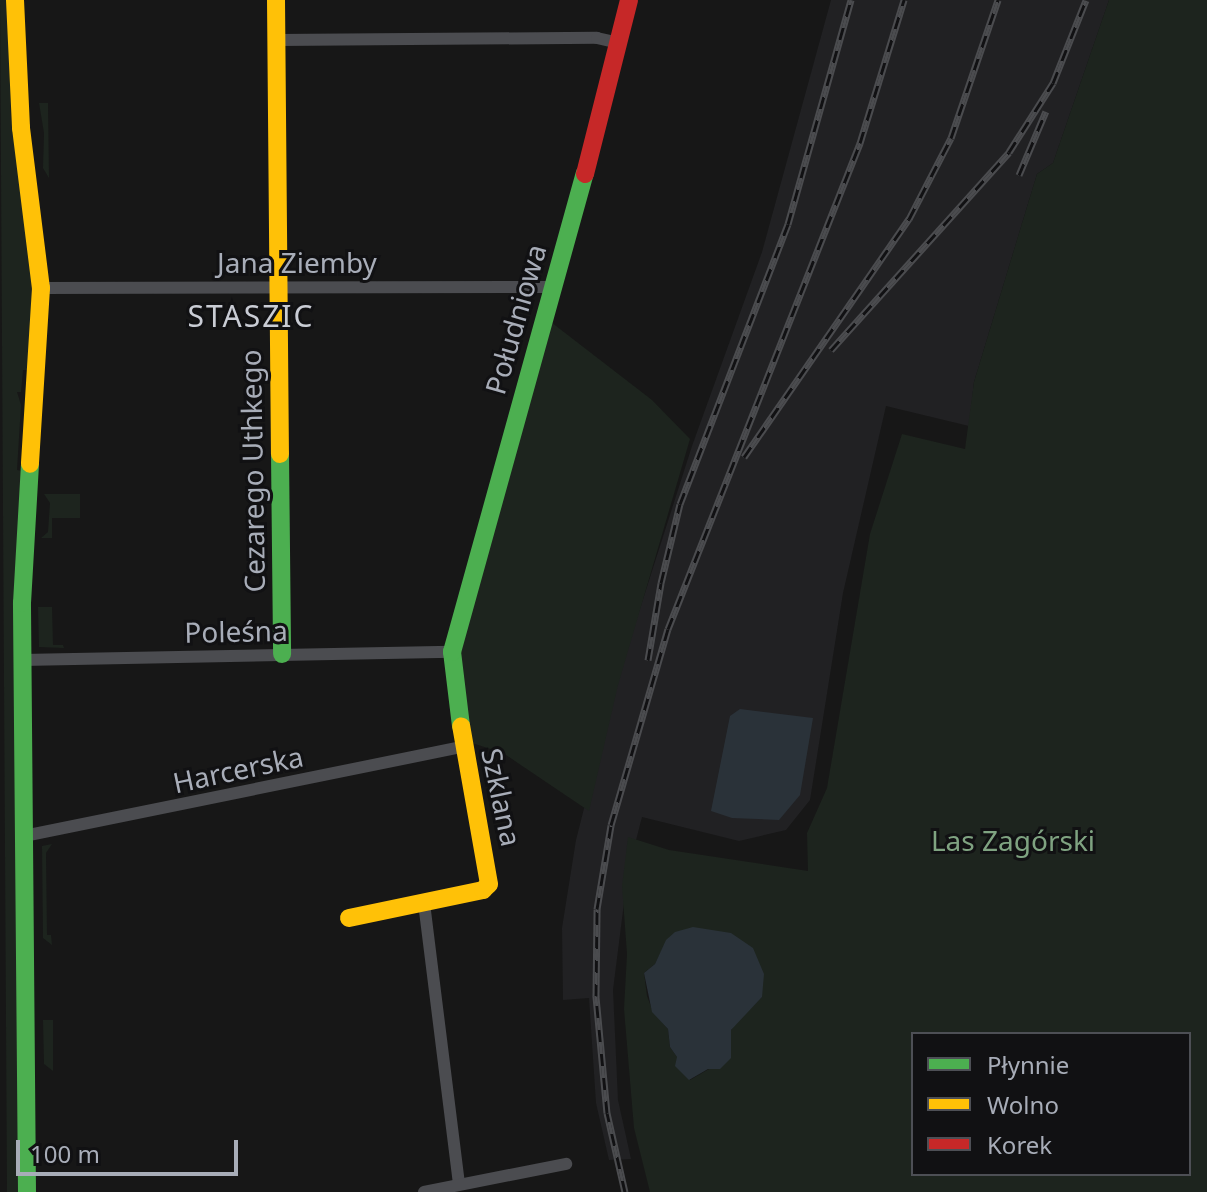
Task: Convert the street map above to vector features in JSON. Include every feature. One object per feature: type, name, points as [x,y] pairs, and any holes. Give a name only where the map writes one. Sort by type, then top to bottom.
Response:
[{"type":"street","points":[[15,0],[19,114],[41,288],[24,538],[22,660],[27,1192]]},
{"type":"street","name":"Cezarego Uthkego","points":[[276,0],[282,654]]},
{"type":"street","name":"Południowa","points":[[452,652],[629,0]]},
{"type":"street","points":[[277,40],[597,38],[618,43]]},
{"type":"street","name":"Jana Ziemby","points":[[41,288],[553,287]]},
{"type":"street","name":"Poleśna","points":[[22,660],[452,652]]},
{"type":"street","name":"Szklana","points":[[349,918],[483,890],[489,884],[463,747],[452,652]]},
{"type":"street","name":"Harcerska","points":[[24,836],[463,747]]},
{"type":"street","points":[[424,903],[459,1184]]},
{"type":"street","points":[[424,1192],[566,1164]]},
{"type":"shaded area","points":[[831,0],[1109,0],[1053,163],[1037,174],[974,382],[969,426],[886,406],[843,593],[810,800],[786,830],[739,841],[642,817],[628,871],[613,990],[618,1100],[631,1159],[609,1160],[596,1103],[589,998],[563,1000],[562,928],[576,840],[614,690],[692,446],[762,252]]},
{"type":"shaded area","points":[[740,709],[813,718],[800,795],[779,820],[732,818],[711,811],[730,716]]},
{"type":"shaded area","points":[[693,927],[731,933],[753,948],[764,974],[762,997],[731,1030],[731,1058],[720,1069],[708,1069],[689,1080],[675,1066],[677,1057],[670,1047],[668,1029],[652,1012],[644,973],[655,964],[666,940],[675,932]]},
{"type":"green space","points":[[0,0],[8,0],[11,116],[31,263],[32,304],[28,370],[23,370],[21,392],[17,392],[21,405],[17,470],[22,471],[20,1192],[7,1192]]},
{"type":"green space","name":"Las Zagórski","points":[[1109,0],[1207,0],[1207,1192],[650,1192],[634,1128],[624,1009],[627,954],[622,886],[628,837],[669,850],[808,871],[807,833],[827,788],[870,534],[902,434],[965,449],[974,382],[1037,174],[1053,163]],"holes":[[[667,940],[762,997],[734,1025],[709,1069],[690,1080],[677,1067],[668,1029],[653,1012],[644,973],[655,964]]]},
{"type":"green space","points":[[39,103],[48,103],[49,178],[43,168],[44,133]]},
{"type":"green space","points":[[547,319],[652,400],[690,439],[618,685],[589,811],[503,753],[472,743],[459,654]]},
{"type":"green space","points":[[44,494],[80,494],[80,518],[52,518],[52,538],[41,538],[48,532],[50,503]]},
{"type":"green space","points":[[38,607],[52,607],[53,645],[63,645],[64,648],[39,647]]},
{"type":"green space","points":[[52,844],[46,853],[47,935],[51,935],[52,945],[43,938],[42,846]]},
{"type":"green space","points":[[43,1020],[53,1020],[53,1071],[44,1064]]},
{"type":"railway","points":[[648,660],[661,583],[680,504],[788,224],[851,0]]},
{"type":"railway","points":[[625,1192],[607,1113],[596,996],[597,909],[611,825],[668,629],[860,143],[904,0]]},
{"type":"railway","points":[[744,457],[909,219],[951,138],[998,0]]},
{"type":"railway","points":[[831,350],[1009,152],[1053,83],[1086,0]]},
{"type":"railway","points":[[1019,175],[1046,111]]},
{"type":"traffic: fast","points":[[461,726],[452,652],[585,174]]},
{"type":"traffic: fast","points":[[280,454],[282,654]]},
{"type":"traffic: fast","points":[[27,1192],[22,603],[30,464]]},
{"type":"traffic: slow","points":[[15,0],[21,128],[41,288],[30,464]]},
{"type":"traffic: slow","points":[[276,0],[280,454]]},
{"type":"traffic: slow","points":[[349,918],[483,890],[489,884],[461,726]]},
{"type":"traffic: jam","points":[[585,174],[629,0]]},
{"type":"district","name":"STASZIC","points":[[251,316]]}]
